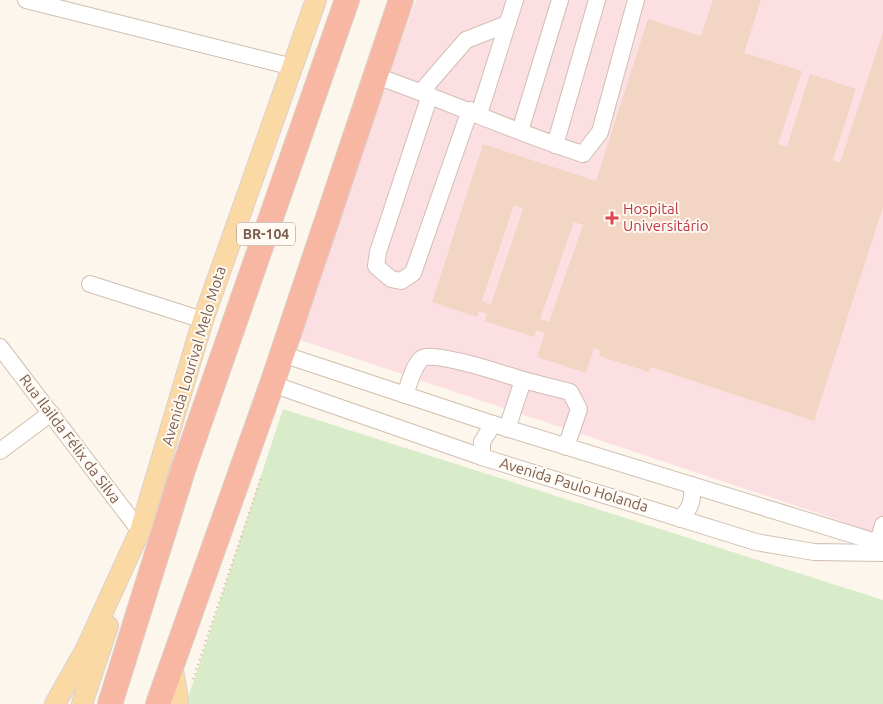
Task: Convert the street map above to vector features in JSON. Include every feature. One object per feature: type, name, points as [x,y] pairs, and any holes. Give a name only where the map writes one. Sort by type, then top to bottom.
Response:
[{"type":"highway","name":"Avenida Lourival Melo Mota","points":[[110,704],[184,467],[347,0]]},
{"type":"highway","points":[[158,704],[272,384],[401,0]]},
{"type":"main road","name":"Avenida Lourival Melo Mota","points":[[55,704],[85,651],[140,532],[203,320],[316,0]]},
{"type":"main road","points":[[82,704],[140,532]]},
{"type":"main road","points":[[172,664],[178,699],[176,704]]},
{"type":"street","points":[[26,0],[293,67]]},
{"type":"street","points":[[507,24],[466,40],[426,94],[378,252],[376,266],[391,279],[402,281],[413,274],[475,112],[507,24],[515,0]]},
{"type":"street","points":[[520,131],[560,0]]},
{"type":"street","points":[[555,145],[597,0]]},
{"type":"street","points":[[376,76],[583,154],[600,132],[636,0]]},
{"type":"street","points":[[90,284],[203,320]]},
{"type":"street","points":[[282,354],[500,427],[692,485],[881,546],[883,525]]},
{"type":"street","points":[[405,394],[421,359],[428,355],[446,358],[570,392],[579,409],[566,447]]},
{"type":"street","name":"Rua Ilailda Félix da Silva","points":[[3,356],[51,413],[140,532]]},
{"type":"street","points":[[482,457],[482,442],[500,427],[523,380]]},
{"type":"street","name":"Avenida Paulo Holanda","points":[[272,384],[482,457],[756,542],[814,552],[881,546]]},
{"type":"street","points":[[0,451],[51,413]]},
{"type":"street","points":[[680,518],[689,510],[693,498],[692,485]]},
{"type":"shaded area","name":"Hospital Universitário","points":[[416,0],[883,0],[883,535],[300,340],[381,95]]},
{"type":"green space","points":[[283,409],[883,600],[883,704],[186,704]]},
{"type":"building","points":[[713,0],[761,0],[744,53],[802,71],[778,144],[787,147],[810,74],[856,89],[833,160],[840,163],[883,32],[883,207],[814,421],[651,367],[649,372],[599,356],[601,351],[594,348],[586,373],[537,357],[545,333],[536,330],[534,337],[485,321],[487,314],[479,311],[477,317],[432,302],[483,144],[596,181],[648,19],[701,36]],"holes":[[[514,205],[523,209],[491,304],[482,301]],[[574,222],[583,225],[549,322],[540,319]]]},
{"type":"place","name":"Hospital Universitário","points":[[612,218]]}]
